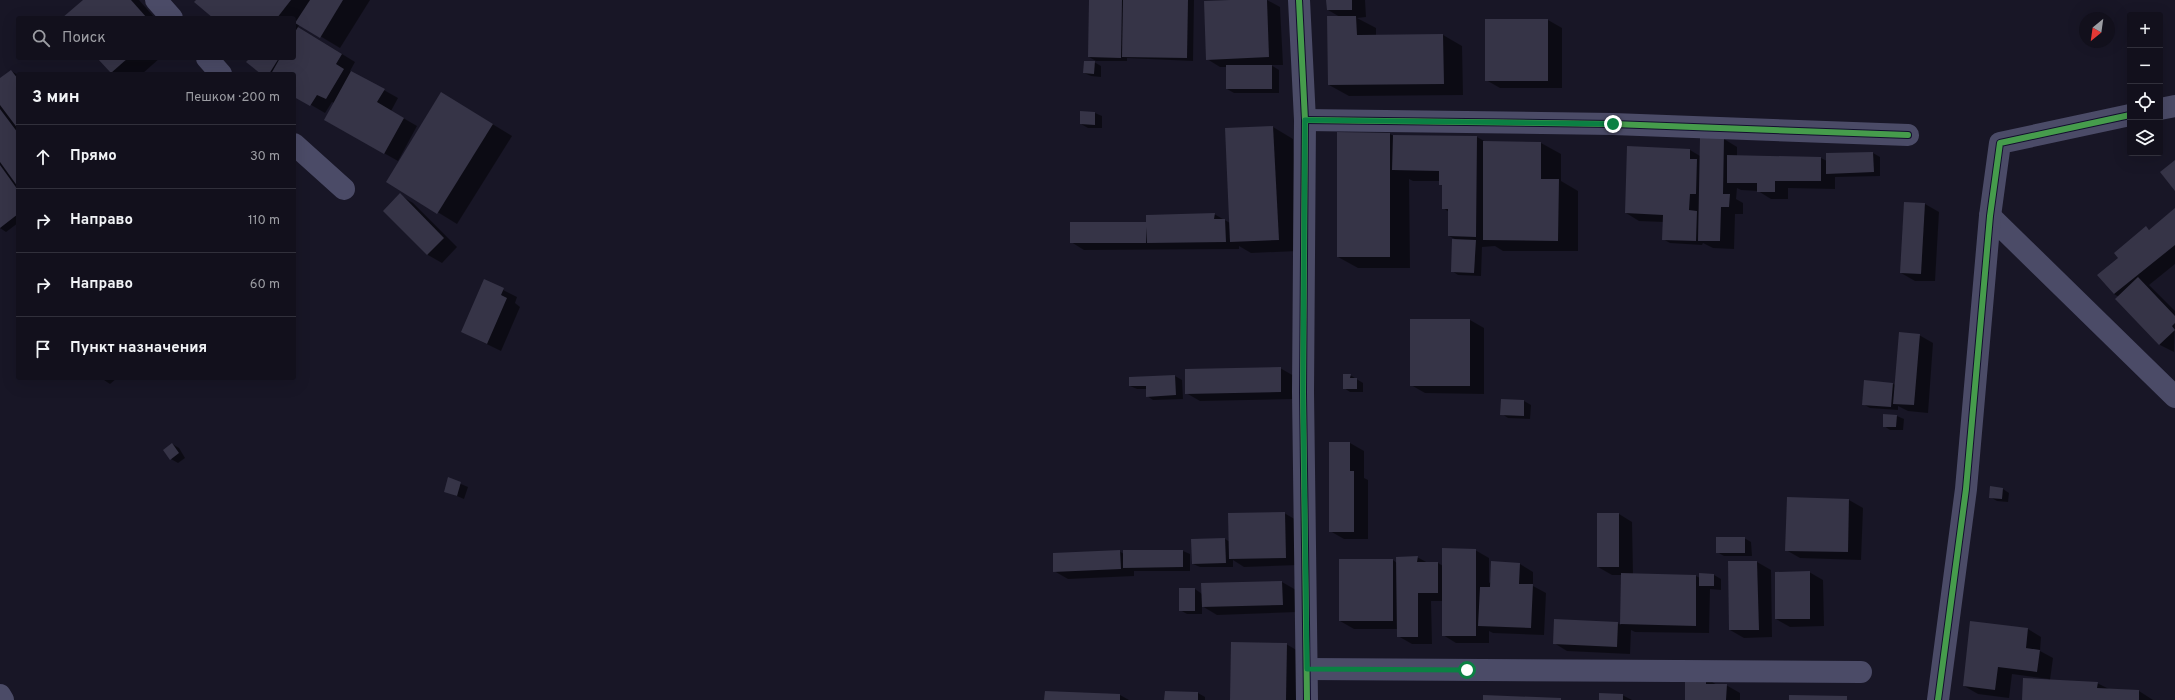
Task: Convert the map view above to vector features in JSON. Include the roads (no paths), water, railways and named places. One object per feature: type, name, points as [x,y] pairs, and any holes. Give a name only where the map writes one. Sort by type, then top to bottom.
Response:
[{"type":"street","points":[[156,0],[170,16]]},
{"type":"street","points":[[1299,0],[1305,120],[1303,392],[1307,700]]},
{"type":"street","points":[[209,60],[219,72]]},
{"type":"street","points":[[2163,108],[2175,106]]},
{"type":"street","points":[[1938,700],[1966,489],[1990,216],[2000,143],[2127,116]]},
{"type":"street","points":[[1305,120],[1613,124],[1908,135]]},
{"type":"street","points":[[296,146],[344,189]]},
{"type":"street","points":[[1990,216],[2175,397]]},
{"type":"street","points":[[1307,669],[1862,672]]},
{"type":"street","points":[[0,695],[4,700]]}]
